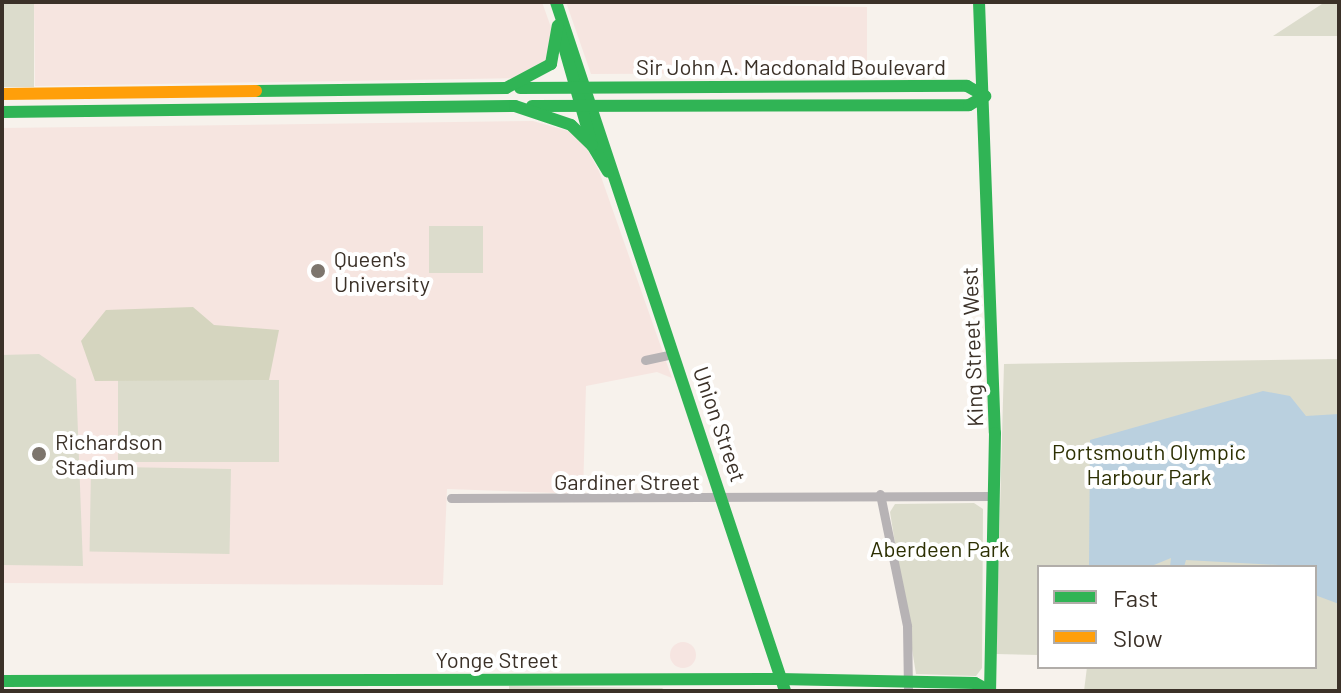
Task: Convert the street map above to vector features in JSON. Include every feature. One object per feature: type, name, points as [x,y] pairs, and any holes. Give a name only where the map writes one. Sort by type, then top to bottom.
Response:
[{"type":"main road","name":"Union Street","points":[[555,2],[558,26],[724,496],[782,685]]},
{"type":"main road","name":"Union Street","points":[[555,2],[580,87]]},
{"type":"main road","name":"King Street West","points":[[979,2],[985,96],[994,496],[990,691]]},
{"type":"main road","points":[[506,88],[551,64],[558,26]]},
{"type":"main road","name":"Sir John A. Macdonald Boulevard","points":[[2,94],[967,86],[985,96]]},
{"type":"main road","name":"Sir John A. Macdonald Boulevard","points":[[2,112],[586,105],[969,105],[985,96]]},
{"type":"main road","name":"Union Street","points":[[586,105],[592,145],[608,172]]},
{"type":"main road","points":[[515,106],[571,125],[592,145]]},
{"type":"main road","name":"Yonge Street","points":[[2,681],[122,686],[908,686],[975,683],[990,691]]},
{"type":"street","points":[[645,360],[673,354]]},
{"type":"street","name":"Gardiner Street","points":[[451,498],[880,494],[994,496]]},
{"type":"street","points":[[880,494],[907,626],[908,686]]},
{"type":"shaded area","points":[[34,2],[542,2],[553,33],[550,57],[521,78],[35,86]]},
{"type":"shaded area","points":[[566,2],[867,7],[867,73],[591,74]]},
{"type":"shaded area","name":"Queen's University","points":[[533,121],[579,134],[599,171],[672,378],[657,372],[586,386],[583,494],[447,489],[443,585],[2,583],[2,128]]},
{"type":"shaded area","points":[[683,642],[692,646],[696,655],[692,664],[683,668],[674,664],[670,655],[674,646]]},
{"type":"green space","points":[[2,2],[34,2],[34,87],[2,87]]},
{"type":"green space","points":[[1325,2],[1339,2],[1339,36],[1273,36]]},
{"type":"green space","points":[[429,226],[483,226],[483,273],[429,273]]},
{"type":"green space","points":[[193,307],[214,325],[279,330],[269,380],[95,381],[81,341],[106,310]]},
{"type":"green space","name":"Richardson Stadium","points":[[39,354],[76,379],[83,566],[2,565],[2,355]]},
{"type":"green space","name":"Portsmouth Olympic Harbour Park","points":[[1339,359],[1339,691],[1084,691],[1087,669],[1317,669],[1317,565],[1037,565],[1037,655],[996,654],[1004,364]]},
{"type":"green space","points":[[118,380],[279,380],[279,462],[118,462]]},
{"type":"green space","points":[[91,467],[231,469],[230,554],[90,552]]},
{"type":"green space","name":"Aberdeen Park","points":[[974,503],[983,509],[982,668],[976,676],[916,674],[890,512],[895,504]]},
{"type":"green space","points":[[509,686],[662,688],[666,691],[509,691]]},
{"type":"water","points":[[1263,391],[1290,396],[1306,416],[1339,414],[1339,604],[1317,596],[1317,565],[1186,560],[1185,565],[1170,565],[1171,558],[1154,565],[1089,565],[1090,440]]},
{"type":"traffic: fast","points":[[556,2],[785,691]]},
{"type":"traffic: fast","points":[[979,2],[995,433],[990,691]]},
{"type":"traffic: fast","points":[[256,91],[506,88],[551,64],[558,26]]},
{"type":"traffic: fast","points":[[559,29],[592,145],[608,172]]},
{"type":"traffic: fast","points":[[520,88],[967,86],[985,96]]},
{"type":"traffic: fast","points":[[532,106],[969,105],[985,96]]},
{"type":"traffic: fast","points":[[2,112],[515,106],[571,125],[592,145]]},
{"type":"traffic: fast","points":[[2,681],[779,679],[975,683],[990,691]]},
{"type":"traffic: slow","points":[[2,94],[256,91]]},
{"type":"place","name":"Queen's University","points":[[318,271]]},
{"type":"place","name":"Richardson Stadium","points":[[39,454]]}]
